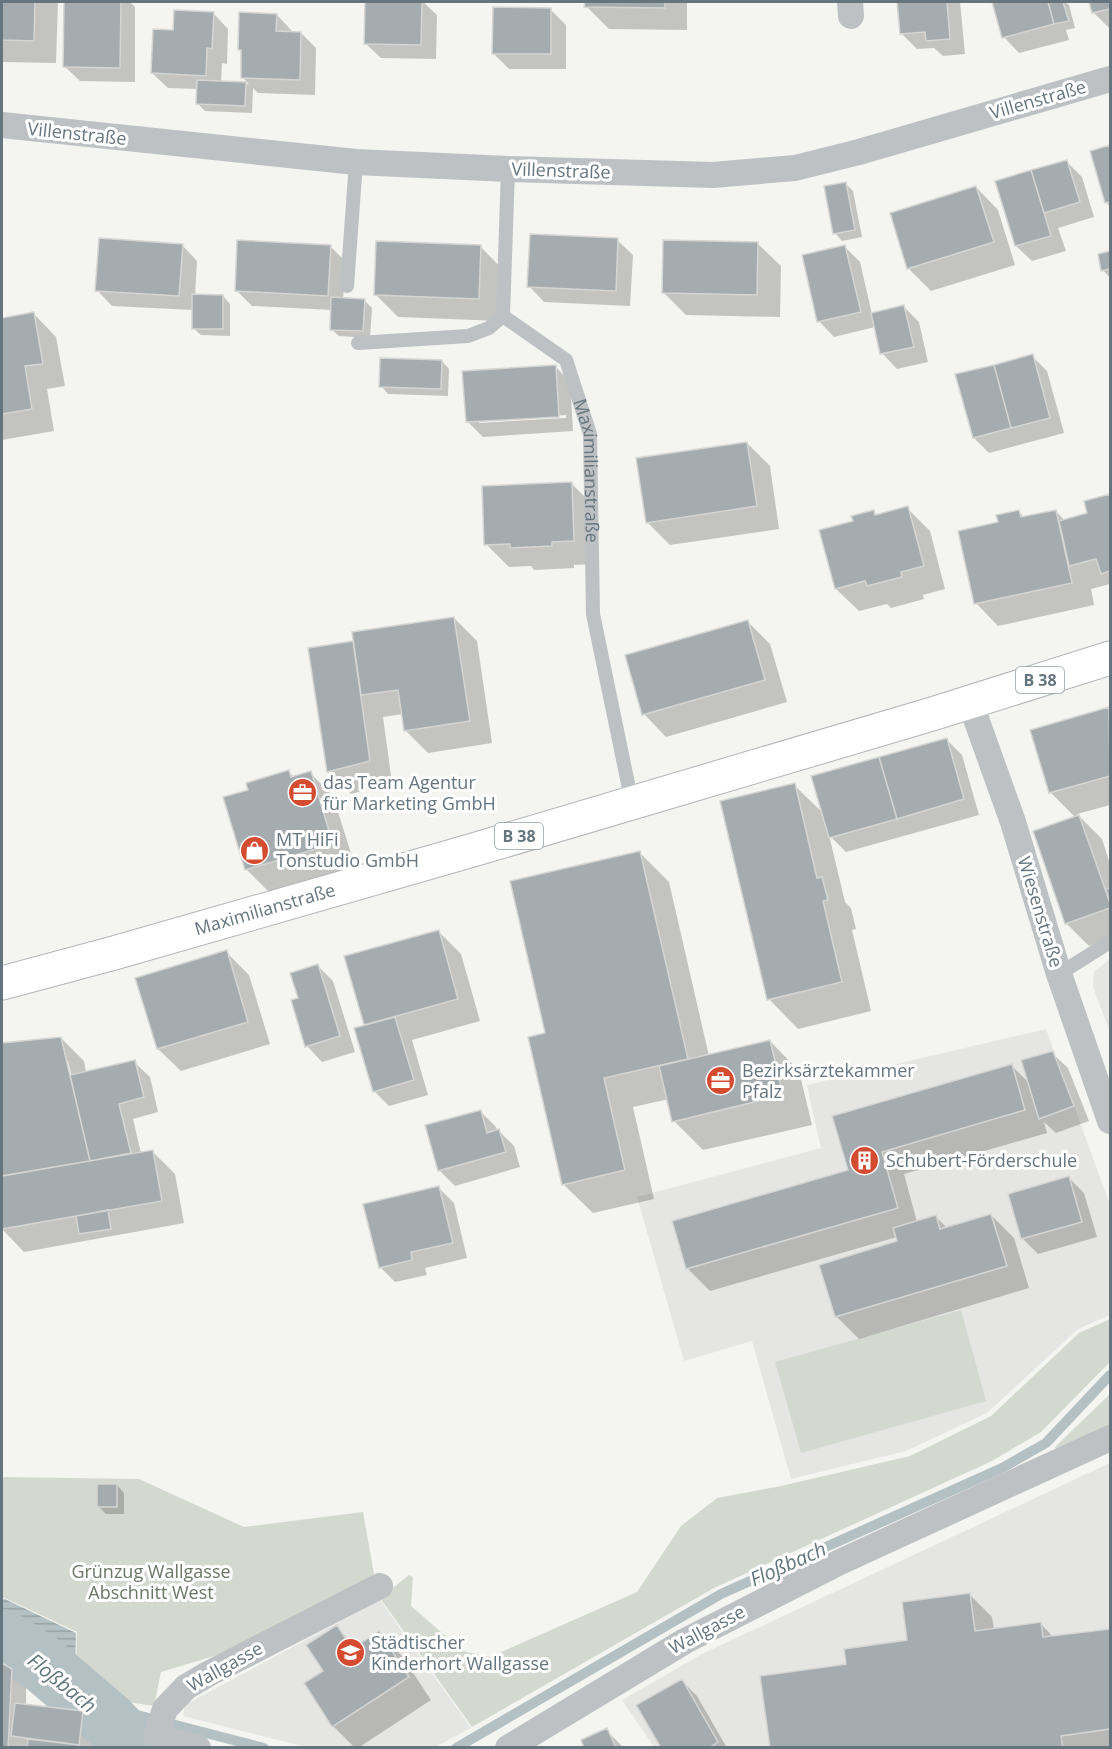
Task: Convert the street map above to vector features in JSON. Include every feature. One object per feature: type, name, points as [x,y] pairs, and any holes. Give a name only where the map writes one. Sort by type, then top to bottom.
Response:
[{"type":"main road","name":"Maximilianstraße","points":[[2,983],[114,953],[632,803],[1110,658]]},
{"type":"street","name":"Villenstraße","points":[[2,125],[356,162],[713,175],[795,168],[859,152],[1110,79]]},
{"type":"street","name":"Wiesenstraße","points":[[970,702],[1013,822],[1059,974],[1110,1121]]},
{"type":"street","name":"Wallgasse","points":[[508,1748],[684,1641],[840,1562],[1110,1438]]},
{"type":"street","name":"Wallgasse","points":[[198,1748],[156,1732],[186,1687],[380,1586]]},
{"type":"lane","points":[[347,286],[356,162]]},
{"type":"lane","points":[[358,343],[468,336],[489,328],[503,316],[508,169]]},
{"type":"lane","name":"Maximilianstraße","points":[[503,316],[566,360],[590,434],[593,614],[632,803]]},
{"type":"lane","points":[[1059,974],[1110,942]]},
{"type":"shaded area","points":[[1110,959],[1110,1032],[1093,987],[1094,972]]},
{"type":"shaded area","points":[[1046,1029],[1110,1205],[1110,1315],[1078,1329],[987,1413],[906,1451],[791,1479],[752,1341],[684,1361],[637,1197],[821,1148],[807,1085]]},
{"type":"shaded area","points":[[1110,1463],[1110,1747],[654,1747],[622,1700],[702,1654]]},
{"type":"shaded area","name":"Städtischer Kinderhort Wallgasse","points":[[380,1600],[471,1728],[435,1747],[310,1748],[183,1716],[185,1705]]},
{"type":"green space","points":[[961,1310],[986,1401],[801,1453],[775,1362]]},
{"type":"green space","points":[[1110,1319],[1110,1362],[1041,1432],[992,1461],[714,1588],[472,1727],[380,1598],[409,1575],[413,1577],[411,1606],[463,1651],[490,1657],[637,1592],[681,1526],[717,1498],[781,1486],[910,1456],[991,1416],[1079,1333]]},
{"type":"green space","points":[[1110,1394],[1110,1427],[1056,1449],[1055,1447]]},
{"type":"green space","name":"Grünzug Wallgasse Abschnitt West","points":[[2,1477],[139,1479],[244,1527],[363,1512],[374,1574],[358,1592],[234,1650],[161,1672],[154,1706],[107,1699],[76,1669],[77,1632],[5,1598],[2,1599]]},
{"type":"water","points":[[5,1599],[76,1633],[75,1670],[142,1735],[130,1747],[123,1747],[68,1693],[35,1669],[2,1652],[2,1600]]},
{"type":"building","points":[[2,2],[35,2],[34,41],[2,40]]},
{"type":"building","points":[[64,2],[121,2],[120,68],[63,67]]},
{"type":"building","points":[[365,2],[422,2],[421,45],[364,44]]},
{"type":"building","points":[[585,2],[665,2],[665,8],[584,7]]},
{"type":"building","points":[[897,2],[947,2],[950,39],[926,41],[925,32],[900,34]]},
{"type":"building","points":[[992,2],[1048,2],[1054,24],[1002,38]]},
{"type":"building","points":[[1048,2],[1063,2],[1069,21],[1054,24]]},
{"type":"building","points":[[1089,2],[1110,2],[1110,9],[1092,13]]},
{"type":"building","points":[[493,7],[551,8],[551,54],[492,54]]},
{"type":"building","points":[[174,10],[214,12],[212,49],[207,48],[206,76],[151,73],[153,29],[173,30]]},
{"type":"building","points":[[239,12],[277,14],[276,31],[301,32],[300,80],[241,78],[241,50],[238,50]]},
{"type":"building","points":[[197,80],[246,82],[245,106],[196,104]]},
{"type":"building","points":[[1110,145],[1110,202],[1105,203],[1090,151]]},
{"type":"building","points":[[1067,160],[1080,202],[1044,213],[1031,170]]},
{"type":"building","points":[[1031,170],[1051,236],[1015,246],[995,181]]},
{"type":"building","points":[[846,182],[855,230],[833,234],[824,186]]},
{"type":"building","points":[[976,186],[994,242],[907,269],[890,213]]},
{"type":"building","points":[[530,234],[618,238],[616,291],[527,287]]},
{"type":"building","points":[[99,238],[183,244],[179,296],[95,291]]},
{"type":"building","points":[[237,240],[331,245],[328,296],[235,291]]},
{"type":"building","points":[[663,240],[758,242],[757,295],[662,293]]},
{"type":"building","points":[[376,241],[481,245],[479,299],[374,295]]},
{"type":"building","points":[[845,245],[861,312],[817,322],[802,255]]},
{"type":"building","points":[[1110,251],[1110,269],[1101,271],[1098,254]]},
{"type":"building","points":[[192,294],[223,295],[223,329],[192,329]]},
{"type":"building","points":[[331,297],[365,299],[363,331],[330,330]]},
{"type":"building","points":[[904,305],[914,347],[880,354],[871,313]]},
{"type":"building","points":[[34,312],[43,364],[25,366],[32,409],[2,414],[2,318]]},
{"type":"building","points":[[1033,354],[1050,418],[1011,428],[994,365]]},
{"type":"building","points":[[380,358],[442,360],[441,389],[379,387]]},
{"type":"building","points":[[556,365],[559,417],[466,422],[462,371]]},
{"type":"building","points":[[994,365],[1011,428],[973,438],[955,374]]},
{"type":"building","points":[[747,442],[757,506],[646,523],[636,458]]},
{"type":"building","points":[[572,482],[574,541],[552,542],[552,546],[510,548],[510,544],[484,545],[482,486]]},
{"type":"building","points":[[1110,494],[1110,571],[1101,574],[1096,559],[1069,566],[1059,521],[1087,513],[1084,501]]},
{"type":"building","points":[[908,506],[924,566],[901,572],[902,577],[867,586],[865,581],[835,589],[819,530],[853,521],[851,516],[874,510],[875,515]]},
{"type":"building","points":[[1019,510],[1021,517],[1056,510],[1072,583],[974,604],[958,531],[998,522],[996,515]]},
{"type":"building","points":[[454,617],[470,721],[404,731],[398,690],[361,695],[352,632]]},
{"type":"building","points":[[748,620],[765,680],[642,715],[625,655]]},
{"type":"building","points":[[353,641],[370,761],[327,772],[308,648]]},
{"type":"building","points":[[1109,707],[1110,776],[1049,793],[1030,730]]},
{"type":"building","points":[[947,738],[964,799],[897,819],[879,757]]},
{"type":"building","points":[[879,757],[897,819],[829,838],[811,776]]},
{"type":"building","points":[[289,770],[291,777],[311,771],[333,844],[245,870],[223,797],[248,790],[246,783]]},
{"type":"building","points":[[795,783],[817,878],[822,877],[828,900],[823,901],[842,982],[767,1000],[720,801]]},
{"type":"building","points":[[1079,815],[1110,908],[1065,924],[1033,831]]},
{"type":"building","points":[[640,851],[688,1059],[604,1078],[625,1170],[562,1185],[528,1037],[545,1033],[510,881]]},
{"type":"building","points":[[1110,887],[1110,903],[1106,890]]},
{"type":"building","points":[[439,930],[458,999],[364,1025],[344,956]]},
{"type":"building","points":[[227,950],[248,1022],[157,1049],[135,978]]},
{"type":"building","points":[[318,964],[340,1036],[305,1047],[291,1000],[298,998],[290,973]]},
{"type":"building","points":[[395,1017],[414,1080],[373,1092],[354,1028]]},
{"type":"building","points":[[61,1037],[90,1161],[2,1176],[2,1043]]},
{"type":"building","name":"Bezirksärztekammer Pfalz","points":[[770,1040],[783,1095],[672,1122],[659,1066]]},
{"type":"building","points":[[1053,1051],[1074,1106],[1039,1119],[1021,1060]]},
{"type":"building","points":[[135,1060],[144,1097],[119,1104],[131,1153],[90,1161],[70,1075]]},
{"type":"building","name":"Schubert-Förderschule","points":[[1012,1064],[1025,1110],[882,1152],[898,1208],[686,1269],[672,1221],[848,1170],[832,1116]]},
{"type":"building","points":[[481,1110],[487,1133],[499,1129],[506,1152],[438,1171],[425,1125]]},
{"type":"building","points":[[153,1150],[162,1201],[2,1229],[2,1176]]},
{"type":"building","points":[[1069,1176],[1082,1222],[1021,1239],[1008,1194]]},
{"type":"building","points":[[439,1186],[453,1243],[411,1252],[412,1260],[379,1268],[363,1204]]},
{"type":"building","points":[[108,1210],[111,1229],[79,1234],[76,1216]]},
{"type":"building","points":[[991,1214],[1007,1266],[835,1317],[819,1265],[897,1241],[893,1228],[936,1215],[940,1229]]},
{"type":"building","points":[[97,1484],[117,1484],[117,1507],[97,1507]]},
{"type":"building","points":[[970,1593],[975,1631],[1041,1622],[1043,1637],[1110,1629],[1110,1729],[1061,1736],[1063,1748],[770,1748],[760,1676],[846,1664],[844,1649],[907,1640],[902,1602]]},
{"type":"building","points":[[337,1625],[352,1649],[379,1631],[409,1677],[332,1727],[304,1683],[323,1671],[306,1645]]},
{"type":"building","points":[[2,1663],[12,1669],[8,1748],[2,1748]]},
{"type":"building","points":[[682,1679],[718,1742],[709,1748],[661,1748],[636,1705]]},
{"type":"building","points":[[15,1703],[83,1711],[79,1745],[11,1736]]},
{"type":"building","points":[[607,1728],[616,1748],[584,1748],[581,1740]]},
{"type":"building","points":[[28,1739],[79,1745],[78,1748],[27,1748]]},
{"type":"waterway","name":"Floßbach","points":[[456,1748],[721,1594],[1002,1468],[1046,1443],[1110,1375]]},
{"type":"waterway","name":"Floßbach","points":[[2,1638],[39,1661],[109,1721],[135,1748]]},
{"type":"waterway","name":"Floßbach","points":[[112,1720],[137,1715],[264,1748]]},
{"type":"place","name":"das Team Agentur für Marketing GmbH","points":[[302,793]]},
{"type":"place","name":"MT HiFi Tonstudio GmbH","points":[[255,850]]},
{"type":"place","name":"Bezirksärztekammer Pfalz","points":[[721,1081]]},
{"type":"place","name":"Schubert-Förderschule","points":[[865,1161]]},
{"type":"place","name":"Städtischer Kinderhort Wallgasse","points":[[350,1653]]}]
